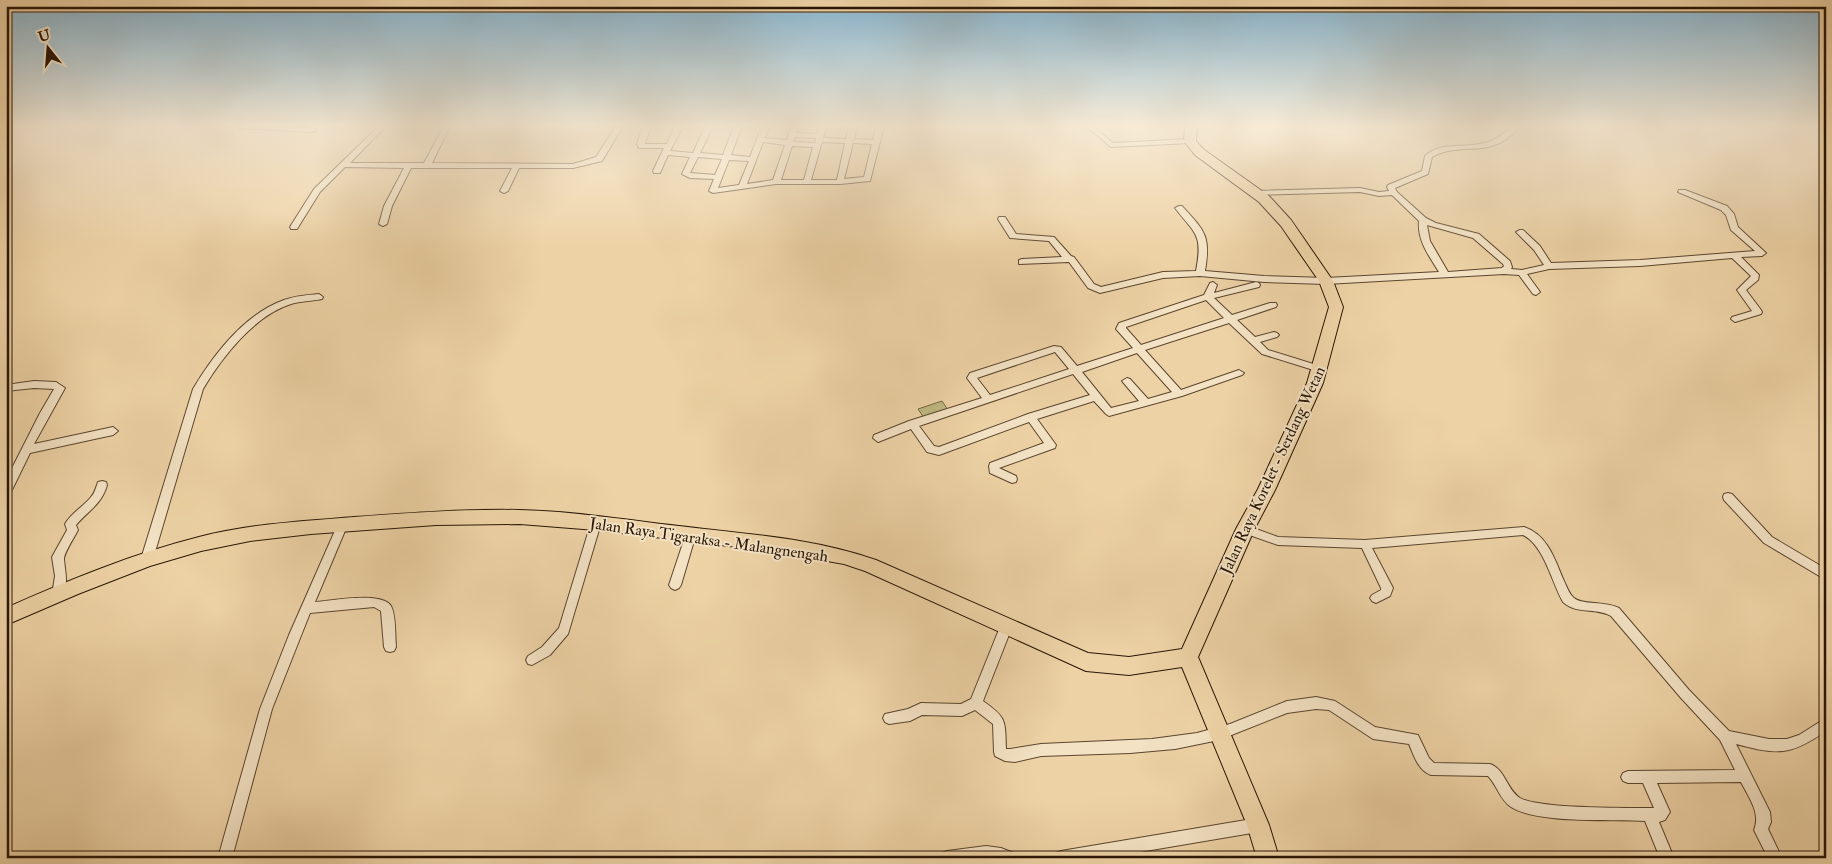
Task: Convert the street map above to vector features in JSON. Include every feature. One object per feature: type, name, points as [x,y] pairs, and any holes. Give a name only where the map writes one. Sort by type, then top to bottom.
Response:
[{"type":"main road","name":"Jalan Raya Korelet - Serdang Wetan","points":[[1188,658],[1245,529],[1266,490],[1320,368],[1336,306],[1326,281],[1286,223],[1256,194],[1218,166]]},
{"type":"main road","name":"Jalan Raya Tigaraksa - Malangnengah","points":[[6,617],[147,559],[171,551],[250,534],[436,518],[520,517],[596,523],[772,544],[858,560],[1086,662],[1099,665],[1129,666],[1188,658]]},
{"type":"main road","points":[[1188,658],[1258,825],[1268,858]]},
{"type":"street","points":[[294,227],[317,191],[344,166]]},
{"type":"street","points":[[383,224],[388,206],[408,166]]},
{"type":"street","points":[[486,166],[561,168],[569,166]]},
{"type":"street","points":[[657,171],[659,166]]},
{"type":"street","points":[[690,166],[686,175],[717,177]]},
{"type":"street","points":[[722,166],[713,191],[776,182],[840,182],[867,179],[870,166]]},
{"type":"street","points":[[742,188],[751,166]]},
{"type":"street","points":[[776,182],[781,166]]},
{"type":"street","points":[[807,182],[811,166]]},
{"type":"street","points":[[840,182],[843,166]]},
{"type":"street","points":[[1427,166],[1425,172],[1393,185],[1391,187],[1394,193],[1423,220],[1443,229],[1476,236],[1507,263],[1508,267],[1504,271]]},
{"type":"street","points":[[504,191],[516,167]]},
{"type":"street","points":[[1256,194],[1360,190],[1378,194],[1394,193]]},
{"type":"street","points":[[1002,219],[1013,236],[1051,239],[1068,258],[1074,261],[1091,286],[1098,290],[1157,275],[1200,274],[1326,281],[1504,271],[1522,272],[1549,266],[1640,263],[1762,253],[1734,228],[1730,214],[1724,208],[1682,192]]},
{"type":"street","points":[[1179,208],[1201,232],[1204,239],[1200,274]]},
{"type":"street","points":[[1423,220],[1422,225],[1429,249],[1445,274]]},
{"type":"street","points":[[1520,232],[1537,248],[1549,266]]},
{"type":"street","points":[[1734,255],[1755,275],[1755,278],[1742,290],[1758,312],[1735,319]]},
{"type":"street","points":[[1022,262],[1068,258]]},
{"type":"street","points":[[1522,272],[1536,292]]},
{"type":"street","points":[[1208,297],[1213,285]]},
{"type":"street","points":[[1179,394],[1121,329],[1122,325],[1208,297],[1256,285]]},
{"type":"street","points":[[147,559],[189,415],[198,389],[209,369],[249,327],[277,306],[291,301],[319,296]]},
{"type":"street","points":[[1208,297],[1252,341],[1272,356],[1320,368]]},
{"type":"street","points":[[878,438],[913,424],[1076,372],[1273,305]]},
{"type":"street","points":[[1252,341],[1274,335]]},
{"type":"street","points":[[989,400],[972,378],[976,374],[1056,349],[1109,412],[1179,394],[1239,373]]},
{"type":"street","points":[[1126,380],[1146,403]]},
{"type":"street","points":[[6,388],[26,384],[60,386],[60,390],[45,413],[7,488]]},
{"type":"street","points":[[913,424],[931,449],[939,451],[1031,417],[1095,397]]},
{"type":"street","points":[[1012,479],[994,470],[994,466],[1051,445],[1031,417]]},
{"type":"street","points":[[26,450],[113,431]]},
{"type":"street","points":[[58,595],[61,578],[61,565],[58,557],[70,536],[72,530],[70,524],[76,516],[100,496],[102,485]]},
{"type":"street","points":[[1728,497],[1768,540],[1826,575]]},
{"type":"street","points":[[532,660],[557,640],[564,630],[596,523]]},
{"type":"street","points":[[225,858],[266,709],[342,526]]},
{"type":"street","points":[[1245,529],[1278,541],[1365,544],[1524,531],[1534,535],[1552,565],[1570,602],[1577,606],[1609,608],[1615,612],[1685,694],[1725,736],[1763,812],[1764,822],[1761,830],[1775,858]]},
{"type":"street","points":[[675,585],[691,534]]},
{"type":"street","points":[[1365,544],[1387,588],[1386,593],[1376,598]]},
{"type":"street","points":[[308,608],[374,602],[382,604],[387,609],[390,646]]},
{"type":"street","points":[[889,718],[910,715],[921,709],[962,710],[976,704],[1006,627]]},
{"type":"street","points":[[976,704],[997,720],[999,750],[1003,755],[1017,756],[1039,750],[1167,744],[1219,734],[1296,705],[1315,701],[1331,704],[1373,733],[1412,739],[1424,762],[1432,769],[1490,770],[1502,782],[1512,799],[1519,804],[1554,810],[1660,816],[1663,812],[1647,777]]},
{"type":"street","points":[[1725,736],[1784,746],[1801,741],[1826,724]]},
{"type":"street","points":[[1628,777],[1744,776]]},
{"type":"street","points":[[1649,815],[1667,858]]},
{"type":"street","points":[[1061,858],[1258,825]]},
{"type":"street","points":[[947,858],[984,852],[998,853],[1009,858]]},
{"type":"shaded area","points":[[942,401],[948,410],[924,418],[918,409]]}]
